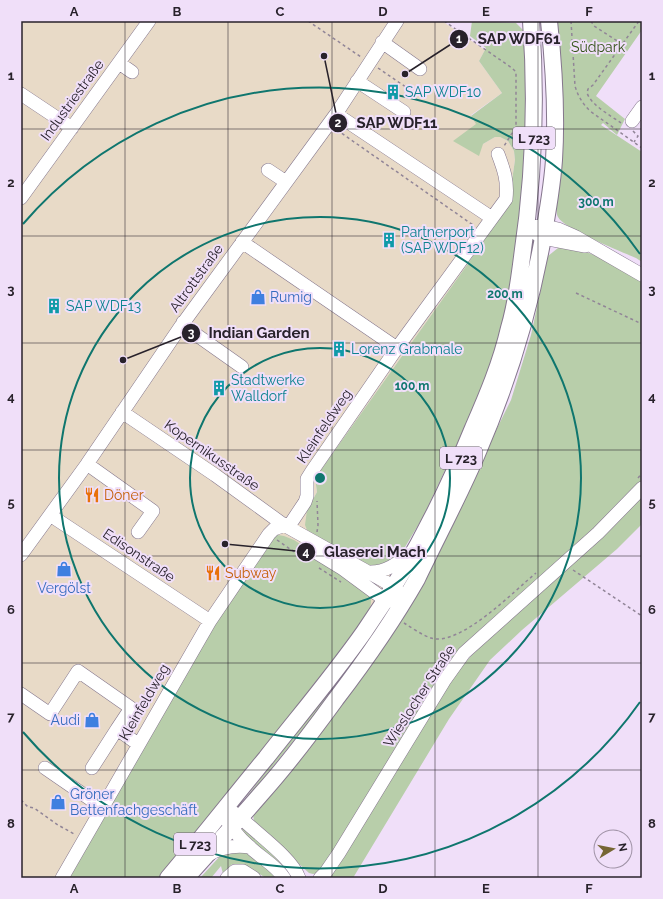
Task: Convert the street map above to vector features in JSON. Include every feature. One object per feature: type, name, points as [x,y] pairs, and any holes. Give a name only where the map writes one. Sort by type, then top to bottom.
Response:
[{"type":"main road","name":"L 723","points":[[168,878],[331,678],[385,600],[447,489],[462,454],[499,362],[510,328],[517,294],[531,189],[534,130],[533,49],[531,21]]},
{"type":"main road","name":"L 723","points":[[186,878],[260,796],[300,747],[356,673],[417,579],[464,483],[498,401],[517,348],[533,289],[544,232],[552,182],[555,134],[553,57],[549,21]]},
{"type":"street","name":"Industriestraße","points":[[21,198],[149,21]]},
{"type":"street","name":"Altrottstraße","points":[[21,555],[87,464],[183,322],[332,119],[357,81],[366,60],[382,42],[397,21]]},
{"type":"street","points":[[382,42],[420,69]]},
{"type":"street","points":[[119,63],[132,72]]},
{"type":"street","points":[[357,81],[404,112]]},
{"type":"street","points":[[21,94],[72,128]]},
{"type":"street","points":[[629,125],[642,107]]},
{"type":"street","points":[[332,119],[492,218]]},
{"type":"street","name":"Kleinfeldweg","points":[[62,878],[210,621],[269,534],[274,529],[291,523],[308,496],[307,479],[312,471],[397,348],[506,199],[507,186],[505,173],[498,154]]},
{"type":"street","points":[[268,170],[286,182]]},
{"type":"street","points":[[527,227],[544,232],[558,229],[576,237],[642,275]]},
{"type":"street","points":[[242,242],[397,348]]},
{"type":"street","points":[[183,322],[191,331],[242,367]]},
{"type":"street","name":"Kopernikusstraße","points":[[122,412],[215,475],[284,525],[309,549],[343,569],[385,600],[404,601]]},
{"type":"street","points":[[87,464],[153,511],[138,532]]},
{"type":"street","name":"Wieslocher Straße","points":[[320,878],[339,854],[444,681],[464,653],[598,533],[642,488]]},
{"type":"street","name":"Edisonstraße","points":[[50,515],[210,621]]},
{"type":"street","name":"Kopernikusstraße","points":[[309,549],[371,572],[393,586],[404,601]]},
{"type":"street","points":[[371,572],[378,572],[388,569],[414,550]]},
{"type":"street","points":[[21,694],[50,714],[78,671],[131,708],[92,768]]},
{"type":"street","points":[[117,729],[138,744]]},
{"type":"street","points":[[45,768],[103,808]]},
{"type":"street","points":[[223,810],[227,821],[235,822],[288,861],[299,878]]},
{"type":"street","points":[[235,822],[250,847],[273,866],[284,878]]},
{"type":"street","points":[[204,858],[214,851],[230,847],[250,847]]},
{"type":"street","points":[[227,878],[235,871],[243,870],[252,877]]},
{"type":"path","points":[[308,21],[416,94]]},
{"type":"path","points":[[444,21],[516,72],[516,126],[508,141],[498,154]]},
{"type":"path","points":[[571,21],[575,86],[578,96],[590,111],[642,148]]},
{"type":"path","points":[[591,21],[594,26],[622,44]]},
{"type":"path","points":[[634,142],[638,136],[629,125],[597,106],[589,98],[587,93],[588,89],[593,85],[639,21]]},
{"type":"path","points":[[332,119],[483,231]]},
{"type":"path","points":[[576,292],[642,324]]},
{"type":"path","points":[[309,549],[316,534],[318,525],[317,495]]},
{"type":"path","points":[[400,621],[431,638],[447,638],[455,636],[473,626],[540,570]]},
{"type":"path","points":[[572,570],[642,616]]},
{"type":"path","points":[[21,800],[28,807],[34,808],[58,825],[84,839]]},
{"type":"shaded area","points":[[21,21],[442,21],[485,50],[479,61],[502,93],[471,115],[477,124],[454,141],[483,144],[495,137],[500,137],[508,141],[514,151],[515,160],[509,201],[501,214],[467,265],[315,478],[317,492],[312,501],[427,574],[395,628],[370,612],[372,605],[69,878],[21,878]]},
{"type":"green space","points":[[472,21],[516,23],[524,31],[526,41],[528,179],[508,313],[497,348],[462,434],[423,517],[399,557],[392,563],[369,568],[307,530],[305,525],[307,510],[317,492],[315,478],[467,265],[509,201],[515,160],[514,151],[508,141],[500,137],[495,137],[483,144],[479,156],[453,141],[476,124],[471,116],[502,93],[479,61],[486,48],[470,36]]},
{"type":"green space","name":"Südpark","points":[[556,21],[642,21],[642,30],[596,96],[625,119],[617,135],[603,123],[601,125],[642,152],[642,262],[582,234],[562,222],[557,216]]},
{"type":"green space","points":[[567,247],[596,256],[642,281],[642,480],[600,524],[471,641],[318,873],[309,873],[254,823],[253,813],[255,814],[451,521],[511,400],[531,335],[548,256],[558,248]]},
{"type":"green space","points":[[642,495],[642,524],[617,549],[522,630],[490,660],[449,719],[353,878],[329,878],[454,675],[479,647]]},
{"type":"green space","points":[[278,535],[294,540],[352,578],[371,596],[369,612],[362,627],[343,655],[161,878],[69,878],[211,628],[275,536]]},
{"type":"green space","points":[[385,615],[312,718],[245,801],[244,800]]},
{"type":"green space","points":[[243,828],[285,864],[291,876],[282,865],[245,835],[241,829]]},
{"type":"green space","points":[[245,851],[280,878],[266,878],[248,867],[234,864],[231,865],[223,874],[221,866],[211,878],[200,878],[221,855],[225,853]]},
{"type":"place","name":"SAP WDF11","points":[[324,56]]},
{"type":"place","name":"SAP WDF61","points":[[405,74]]},
{"type":"place","name":"SAP WDF10","points":[[393,92]]},
{"type":"place","name":"Partnerport (SAP WDF12)","points":[[389,240]]},
{"type":"place","name":"Rumig","points":[[258,297]]},
{"type":"place","name":"SAP WDF13","points":[[54,306]]},
{"type":"place","name":"Lorenz Grabmale","points":[[339,349]]},
{"type":"place","name":"Indian Garden","points":[[123,360]]},
{"type":"place","name":"Stadtwerke Walldorf","points":[[219,388]]},
{"type":"place","name":"Döner","points":[[92,495]]},
{"type":"place","name":"Glaserei Mach","points":[[225,544]]},
{"type":"place","name":"Vergölst","points":[[64,569]]},
{"type":"place","name":"Subway","points":[[213,573]]},
{"type":"place","name":"Audi","points":[[92,720]]},
{"type":"place","name":"Gröner Bettenfachgeschäft","points":[[58,802]]}]
